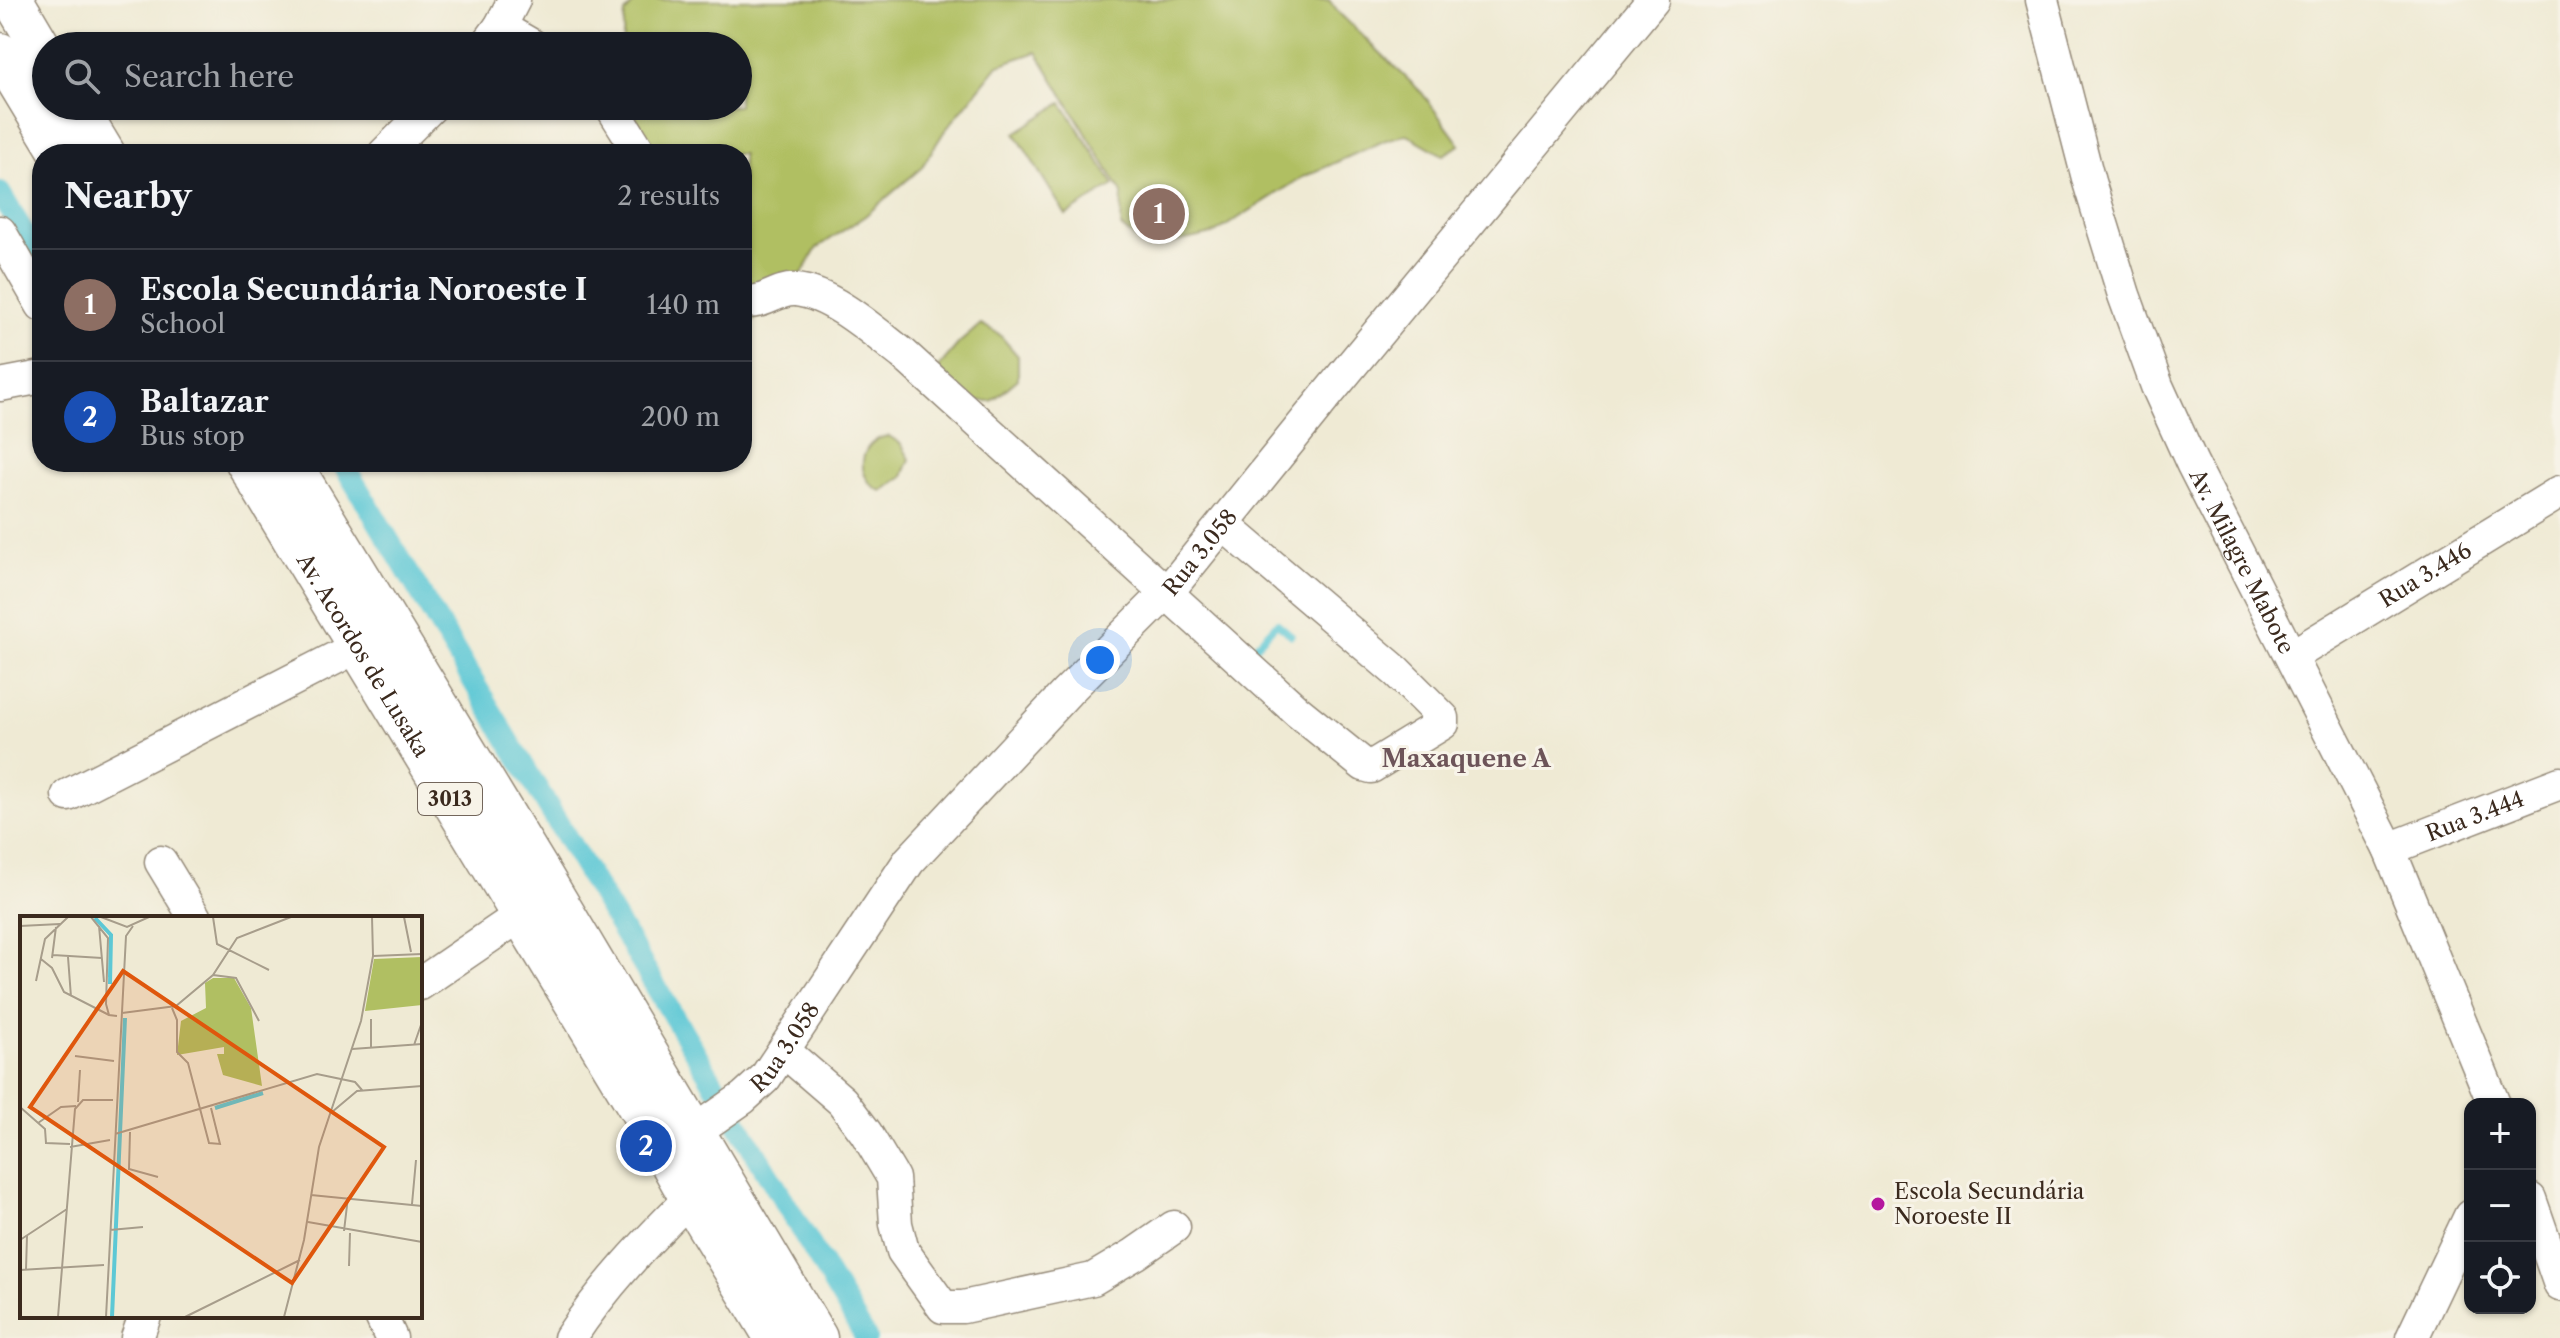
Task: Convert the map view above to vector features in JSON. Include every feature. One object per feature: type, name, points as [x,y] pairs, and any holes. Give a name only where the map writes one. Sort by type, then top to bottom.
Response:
[{"type":"main road","points":[[13,0],[32,32]]},
{"type":"main road","points":[[0,53],[32,106]]},
{"type":"main road","points":[[40,120],[55,144]]},
{"type":"main road","points":[[84,120],[99,144]]},
{"type":"main road","name":"Av. Acordos de Lusaka","points":[[252,472],[775,1338]]},
{"type":"main road","name":"Av. Acordos de Lusaka","points":[[296,472],[708,1112],[817,1338]]},
{"type":"street","name":"Rua 3.058","points":[[708,1112],[765,1078],[909,861],[1067,692],[1167,592],[1653,0]]},
{"type":"street","name":"Av. Milagre Mabote","points":[[2047,8],[2089,182],[2124,295],[2157,386],[2192,463],[2389,849],[2492,1098]]},
{"type":"street","points":[[394,144],[418,120]]},
{"type":"street","points":[[620,120],[635,144]]},
{"type":"street","points":[[0,232],[32,288]]},
{"type":"street","points":[[752,301],[795,290],[812,295],[860,320],[903,354],[1297,711],[1364,765],[1371,767],[1443,723],[1443,718],[1397,672],[1224,525]]},
{"type":"street","points":[[0,385],[32,379]]},
{"type":"street","name":"Rua 3.446","points":[[2292,656],[2555,504]]},
{"type":"street","points":[[68,795],[357,647]]},
{"type":"street","name":"Rua 3.444","points":[[2389,849],[2560,783]]},
{"type":"street","points":[[161,862],[194,916]]},
{"type":"street","points":[[422,983],[521,915]]},
{"type":"street","points":[[784,1051],[842,1101],[866,1133],[893,1178],[896,1224],[903,1251],[943,1307],[963,1307],[1093,1279],[1174,1227]]},
{"type":"street","points":[[570,1338],[591,1305],[630,1259],[690,1198]]},
{"type":"street","points":[[2536,1216],[2560,1285]]},
{"type":"street","points":[[2412,1338],[2464,1229]]},
{"type":"street","points":[[137,1338],[144,1318]]},
{"type":"street","points":[[382,1318],[391,1338]]},
{"type":"green space","points":[[637,0],[1329,0],[1422,93],[1460,145],[1443,155],[1406,134],[1386,140],[1303,177],[1213,234],[1147,248],[1121,227],[1122,193],[1037,52],[998,65],[944,132],[921,168],[865,216],[817,248],[800,277],[752,322],[752,144],[647,144],[637,120],[752,120],[752,32],[623,32],[625,13]]},
{"type":"green space","points":[[1062,103],[1114,185],[1066,215],[1015,133]]},
{"type":"green space","points":[[981,324],[999,334],[1018,356],[1018,379],[992,401],[966,401],[937,369],[959,343]]},
{"type":"green space","points":[[889,436],[901,444],[910,459],[903,476],[882,491],[866,478],[863,460],[871,444]]},
{"type":"waterway","points":[[0,193],[32,246]]},
{"type":"waterway","points":[[0,194],[32,247]]},
{"type":"waterway","points":[[348,472],[866,1338]]},
{"type":"waterway","points":[[1247,655],[1277,623],[1291,635]]},
{"type":"place","name":"Escola Secundária Noroeste I","points":[[1159,214]]},
{"type":"place","name":"Baltazar","points":[[646,1146]]},
{"type":"place","name":"Escola Secundária Noroeste II","points":[[1878,1204]]},
{"type":"district","name":"Maxaquene A","points":[[1466,758]]}]
